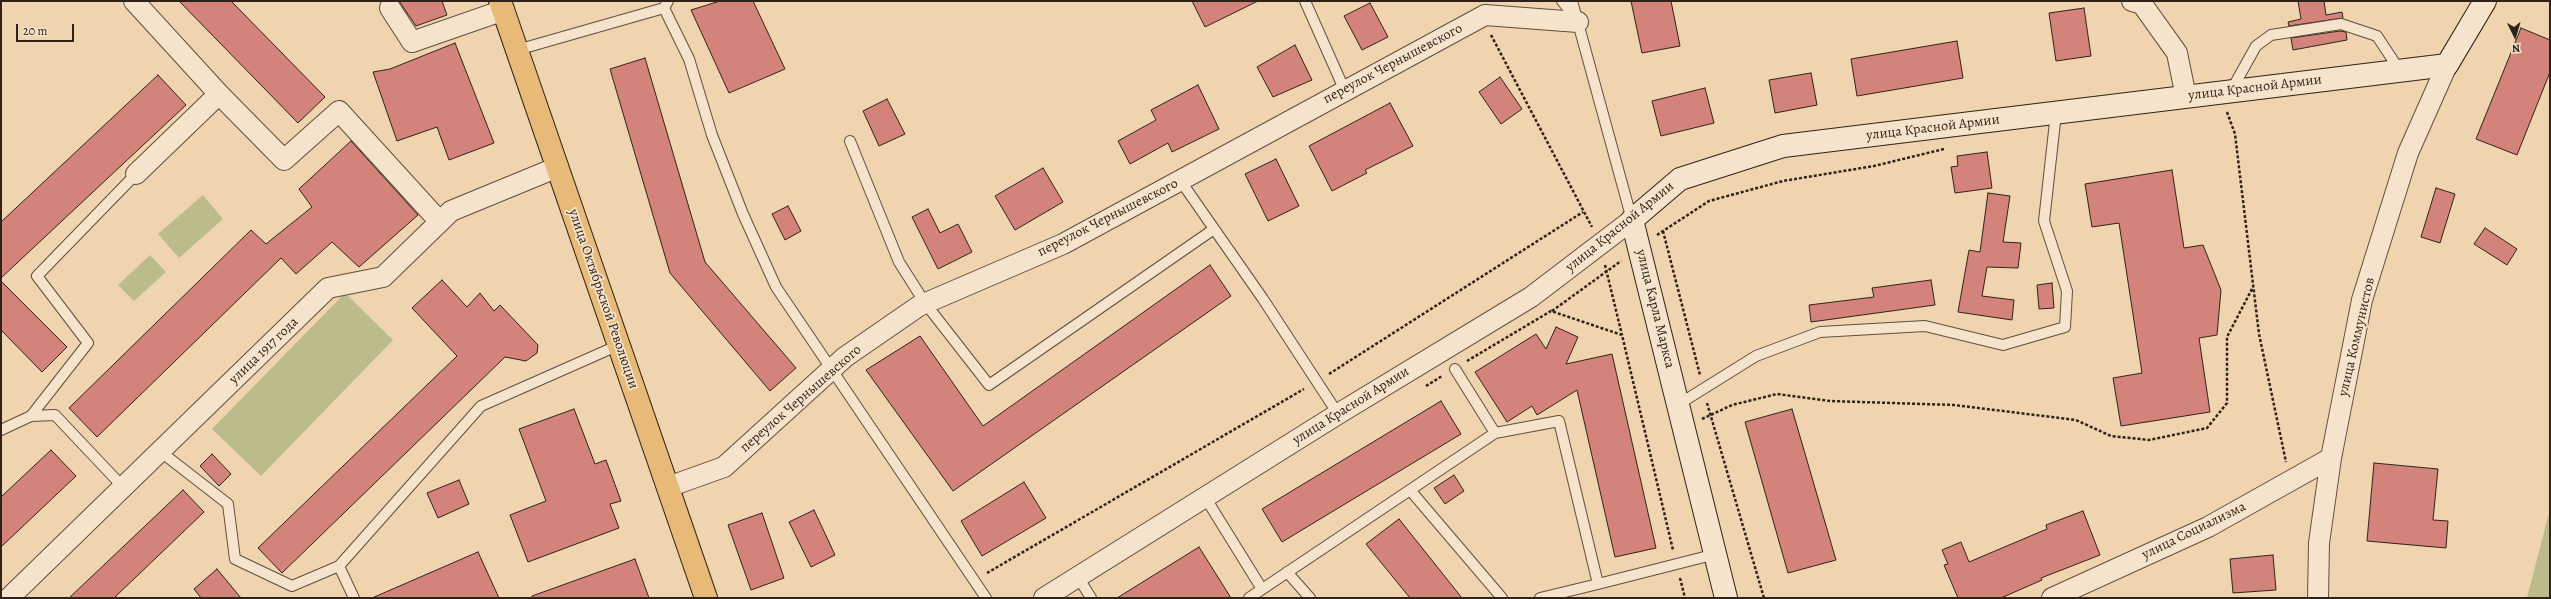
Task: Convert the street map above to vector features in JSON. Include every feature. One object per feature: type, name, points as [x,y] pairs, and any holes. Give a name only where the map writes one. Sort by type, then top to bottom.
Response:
[{"type":"main road","points":[[2448,65],[2485,1]]},
{"type":"main road","name":"улица Октябрьской Революции","points":[[502,6],[706,598]]},
{"type":"main road","name":"улица Красной Армии","points":[[1632,220],[1680,179],[1782,146],[2448,65]]},
{"type":"main road","name":"улица Карла Маркса","points":[[1632,220],[1685,426],[1726,598]]},
{"type":"street","points":[[134,1],[219,94],[284,160],[339,111],[440,222]]},
{"type":"street","points":[[2137,3],[2177,53],[2186,97]]},
{"type":"street","points":[[390,8],[412,42],[502,6]]},
{"type":"street","name":"переулок Чернышевского","points":[[668,487],[724,467],[845,357],[925,303],[1063,244],[1481,17],[1485,15],[1578,22]]},
{"type":"street","name":"улица Коммунистов","points":[[2318,598],[2319,542],[2332,458],[2362,300],[2408,153],[2448,65]]},
{"type":"street","points":[[136,174],[219,94]]},
{"type":"street","name":"улица 1917 года","points":[[9,598],[124,488],[328,288],[383,277],[451,211],[558,167]]},
{"type":"street","name":"улица Красной Армии","points":[[1044,598],[1338,414],[1531,297],[1632,220]]},
{"type":"street","name":"улица Социализма","points":[[2052,598],[2208,527],[2332,458]]},
{"type":"lane","points":[[1305,1],[1345,91]]},
{"type":"lane","name":"улица Карла Маркса","points":[[1562,1],[1578,22]]},
{"type":"lane","name":"улица Карла Маркса","points":[[1572,1],[1632,220]]},
{"type":"lane","points":[[517,50],[666,4],[689,59],[712,135],[776,287],[986,598]]},
{"type":"lane","points":[[2231,91],[2256,46],[2271,35],[2341,24],[2377,36],[2400,71]]},
{"type":"lane","points":[[1679,404],[1756,356],[1820,332],[1925,326],[2004,345],[2065,327],[2067,291],[2044,220],[2056,113]]},
{"type":"lane","points":[[850,141],[899,262],[925,303],[989,385],[1214,229]]},
{"type":"lane","points":[[31,416],[88,343],[37,276],[136,174]]},
{"type":"lane","points":[[1180,180],[1263,299],[1338,414]]},
{"type":"lane","points":[[161,452],[228,504],[235,558],[292,586],[339,566],[482,406],[619,346]]},
{"type":"lane","points":[[1455,369],[1495,433]]},
{"type":"lane","points":[[1,430],[31,416],[55,415],[124,488]]},
{"type":"lane","points":[[1249,598],[1495,433],[1559,421],[1598,584]]},
{"type":"lane","points":[[1410,490],[1502,598]]},
{"type":"lane","points":[[1205,497],[1262,589]]},
{"type":"lane","points":[[1540,598],[1716,554]]},
{"type":"lane","points":[[339,566],[354,598]]},
{"type":"lane","points":[[1287,572],[1310,598]]},
{"type":"lane","points":[[1078,577],[1091,598]]},
{"type":"path","points":[[1481,17],[1600,244],[1685,598]]},
{"type":"path","points":[[2219,110],[2226,109],[2235,134],[2259,334],[2290,482]]},
{"type":"path","points":[[1422,388],[1551,311],[1640,247],[1709,200],[1783,181],[1874,166],[1950,147]]},
{"type":"path","points":[[974,581],[1317,382],[1583,212]]},
{"type":"path","points":[[1663,231],[1710,415],[1764,598]]},
{"type":"path","points":[[1685,426],[1732,405],[1777,394],[1830,401],[1954,405],[2076,420],[2110,436],[2150,440],[2207,428],[2227,403],[2227,337],[2253,287]]},
{"type":"path","points":[[1551,311],[1622,335]]},
{"type":"green space","points":[[203,195],[223,219],[179,258],[158,234]]},
{"type":"green space","points":[[150,255],[166,272],[134,301],[118,285]]},
{"type":"green space","points":[[345,293],[393,340],[261,476],[212,429]]},
{"type":"green space","points":[[2550,509],[2550,598],[2527,598]]},
{"type":"building","points":[[179,1],[231,1],[325,97],[298,123]]},
{"type":"building","points":[[399,1],[442,1],[447,15],[416,26]]},
{"type":"building","points":[[720,1],[753,1],[785,69],[729,93],[691,10]]},
{"type":"building","points":[[1192,1],[1258,1],[1205,27]]},
{"type":"building","points":[[1631,1],[1671,1],[1680,46],[1642,53]]},
{"type":"building","points":[[2298,1],[2324,1],[2326,15],[2342,12],[2343,18],[2289,26],[2288,22],[2301,19]]},
{"type":"building","points":[[1370,3],[1388,37],[1362,50],[1344,16]]},
{"type":"building","points":[[2084,8],[2091,56],[2056,61],[2049,13]]},
{"type":"building","points":[[2521,28],[2550,40],[2550,72],[2517,155],[2476,139]]},
{"type":"building","points":[[2340,31],[2346,32],[2347,40],[2293,50],[2291,38]]},
{"type":"building","points":[[1957,41],[1963,78],[1857,96],[1851,59]]},
{"type":"building","points":[[455,43],[494,143],[449,160],[437,127],[397,141],[373,72],[390,69]]},
{"type":"building","points":[[1295,45],[1312,80],[1273,97],[1257,67]]},
{"type":"building","points":[[645,58],[705,262],[796,368],[770,391],[670,273],[610,69]]},
{"type":"building","points":[[1811,73],[1817,105],[1775,113],[1769,80]]},
{"type":"building","points":[[158,75],[186,105],[1,278],[1,222]]},
{"type":"building","points":[[1500,77],[1522,109],[1501,124],[1479,92]]},
{"type":"building","points":[[1198,85],[1219,129],[1172,152],[1168,143],[1130,164],[1118,141],[1156,120],[1151,110]]},
{"type":"building","points":[[1705,88],[1714,123],[1661,136],[1652,101]]},
{"type":"building","points":[[887,99],[905,134],[879,146],[863,111]]},
{"type":"building","points":[[1390,103],[1413,146],[1365,170],[1367,173],[1332,191],[1309,146]]},
{"type":"building","points":[[351,141],[418,215],[359,267],[332,242],[296,274],[281,258],[97,437],[69,408],[251,230],[266,244],[312,207],[299,189]]},
{"type":"building","points":[[1987,152],[1992,188],[1955,193],[1951,167],[1958,166],[1957,156]]},
{"type":"building","points":[[1276,159],[1299,206],[1268,221],[1245,174]]},
{"type":"building","points":[[1043,168],[1063,202],[1015,230],[995,196]]},
{"type":"building","points":[[2172,170],[2184,248],[2203,245],[2221,290],[2217,335],[2199,338],[2210,412],[2121,426],[2113,378],[2142,373],[2119,223],[2092,227],[2085,184]]},
{"type":"building","points":[[2436,188],[2455,194],[2440,243],[2421,237]]},
{"type":"building","points":[[1988,193],[2010,196],[2003,242],[2021,243],[2018,268],[1987,267],[1982,296],[2014,300],[2012,320],[1958,312],[1969,250],[1980,252]]},
{"type":"building","points":[[788,206],[801,231],[785,240],[772,214]]},
{"type":"building","points":[[928,209],[940,233],[958,224],[972,252],[938,269],[912,217]]},
{"type":"building","points":[[2485,228],[2517,249],[2507,265],[2474,244]]},
{"type":"building","points":[[1210,265],[1231,296],[953,491],[866,370],[920,336],[983,426]]},
{"type":"building","points":[[442,280],[467,307],[480,293],[494,311],[500,305],[538,345],[537,353],[526,361],[505,357],[282,573],[258,548],[457,356],[412,308]]},
{"type":"building","points":[[1931,280],[1935,305],[1811,322],[1809,305],[1874,297],[1872,288]]},
{"type":"building","points":[[1,281],[67,347],[42,372],[1,330]]},
{"type":"building","points":[[2052,283],[2054,308],[2039,309],[2037,285]]},
{"type":"building","points":[[1556,327],[1578,337],[1566,364],[1612,354],[1656,548],[1615,557],[1577,390],[1537,415],[1532,406],[1507,422],[1475,372],[1536,334],[1546,349]]},
{"type":"building","points":[[1441,401],[1461,434],[1282,542],[1262,509]]},
{"type":"building","points":[[574,409],[595,464],[606,460],[621,501],[610,504],[619,528],[528,562],[510,515],[546,501],[519,429]]},
{"type":"building","points":[[1792,409],[1836,560],[1788,573],[1745,422]]},
{"type":"building","points":[[51,450],[76,476],[1,547],[1,497]]},
{"type":"building","points":[[212,454],[231,474],[219,486],[200,466]]},
{"type":"building","points":[[2374,463],[2438,469],[2433,520],[2448,521],[2446,548],[2367,541]]},
{"type":"building","points":[[1454,475],[1464,491],[1445,504],[1434,488]]},
{"type":"building","points":[[459,480],[469,504],[438,518],[427,493]]},
{"type":"building","points":[[1024,482],[1046,518],[982,556],[961,521]]},
{"type":"building","points":[[183,490],[204,512],[114,598],[69,598]]},
{"type":"building","points":[[814,510],[835,555],[811,567],[789,522]]},
{"type":"building","points":[[2083,511],[2100,555],[2041,578],[2042,580],[2001,598],[1958,598],[1944,565],[1948,564],[1942,550],[1961,542],[1969,562],[2047,529],[2046,525]]},
{"type":"building","points":[[762,513],[784,578],[751,590],[728,525]]},
{"type":"building","points":[[1399,519],[1462,598],[1410,598],[1366,544]]},
{"type":"building","points":[[1199,547],[1231,598],[1117,598]]},
{"type":"building","points":[[478,552],[499,598],[372,598]]},
{"type":"building","points":[[2273,555],[2276,590],[2233,593],[2230,559]]},
{"type":"building","points":[[635,559],[649,598],[532,598],[532,596]]},
{"type":"building","points":[[217,569],[241,598],[201,598],[194,589]]}]
